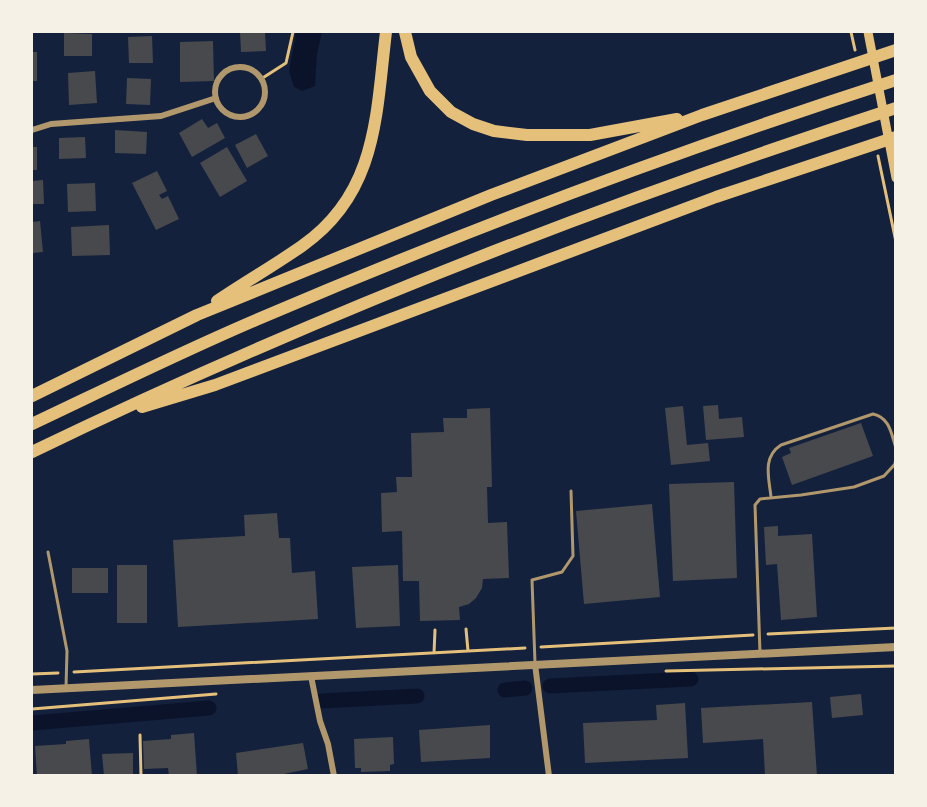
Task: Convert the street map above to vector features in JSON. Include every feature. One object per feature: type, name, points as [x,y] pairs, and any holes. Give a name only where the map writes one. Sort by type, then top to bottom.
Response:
[{"type":"highway","points":[[197,315],[303,245],[337,214],[349,198],[363,170],[374,131],[386,32]]},
{"type":"highway","points":[[405,32],[411,57],[430,91],[451,112],[473,124],[494,131],[527,135],[590,135],[702,115]]},
{"type":"highway","points":[[32,396],[197,315],[491,195],[702,115],[896,50]]},
{"type":"highway","points":[[32,424],[254,321],[413,254],[565,196],[810,108],[896,80]]},
{"type":"highway","points":[[32,452],[270,342],[422,280],[574,221],[818,133],[896,108]]},
{"type":"highway","points":[[95,421],[215,385],[705,201],[896,137]]},
{"type":"main road","points":[[868,32],[896,178]]},
{"type":"street","points":[[248,68],[261,79],[265,93],[259,108],[246,116],[238,117],[224,111],[216,98],[215,89],[224,73],[232,69],[248,68]]},
{"type":"street","points":[[32,130],[51,124],[161,116],[216,98]]},
{"type":"street","points":[[32,690],[896,646]]},
{"type":"street","points":[[535,664],[549,776]]},
{"type":"street","points":[[311,676],[334,776]]},
{"type":"lane","points":[[771,498],[768,459],[773,450],[781,445],[873,414],[879,415],[889,424],[896,448]]},
{"type":"lane","points":[[760,653],[755,505],[760,499],[854,487],[884,476],[894,464],[896,457]]},
{"type":"lane","points":[[535,664],[532,580],[562,572],[573,556],[571,492]]},
{"type":"lane","points":[[48,552],[67,651],[66,688]]},
{"type":"path","points":[[261,79],[286,63],[293,32]]},
{"type":"path","points":[[32,674],[896,628]]},
{"type":"path","points":[[466,629],[468,651]]},
{"type":"path","points":[[434,653],[435,630]]},
{"type":"path","points":[[656,672],[896,666]]},
{"type":"path","points":[[32,709],[218,694]]},
{"type":"path","points":[[140,735],[141,776]]},
{"type":"water","points":[[296,32],[322,32],[317,54],[315,86],[302,91],[294,87],[289,71]]},
{"type":"building","points":[[240,32],[265,32],[266,51],[241,52]]},
{"type":"building","points":[[64,33],[92,34],[92,56],[64,56]]},
{"type":"building","points":[[152,36],[153,63],[129,63],[128,37]]},
{"type":"building","points":[[213,41],[214,81],[180,82],[180,42]]},
{"type":"building","points":[[32,52],[37,52],[37,81],[32,81]]},
{"type":"building","points":[[95,71],[97,103],[69,105],[68,73]]},
{"type":"building","points":[[127,78],[151,79],[150,105],[126,104]]},
{"type":"building","points":[[202,119],[208,128],[217,123],[225,138],[192,157],[179,133]]},
{"type":"building","points":[[115,130],[147,132],[146,154],[115,153]]},
{"type":"building","points":[[256,134],[268,156],[247,168],[235,145]]},
{"type":"building","points":[[85,137],[86,158],[59,159],[59,138]]},
{"type":"building","points":[[32,147],[37,147],[37,170],[32,170]]},
{"type":"building","points":[[227,147],[247,181],[220,197],[200,163]]},
{"type":"building","points":[[157,171],[167,191],[159,195],[162,199],[168,196],[179,219],[156,230],[132,183]]},
{"type":"building","points":[[43,180],[44,204],[32,204],[32,181]]},
{"type":"building","points":[[95,183],[96,211],[68,212],[67,184]]},
{"type":"building","points":[[40,221],[43,252],[32,253],[32,222]]},
{"type":"building","points":[[109,225],[110,255],[72,256],[71,227]]},
{"type":"building","points":[[718,405],[719,419],[742,417],[744,437],[706,440],[703,406]]},
{"type":"building","points":[[683,406],[687,445],[708,443],[710,461],[671,465],[665,408]]},
{"type":"building","points":[[490,408],[492,487],[487,487],[488,523],[507,522],[509,578],[483,579],[482,588],[476,598],[469,604],[459,607],[460,620],[420,621],[419,581],[403,581],[402,531],[382,532],[381,493],[397,492],[396,477],[412,477],[411,433],[444,432],[443,418],[467,418],[467,409]]},
{"type":"building","points":[[861,423],[873,456],[792,485],[782,457],[791,453],[789,448]]},
{"type":"building","points":[[734,482],[737,578],[673,581],[669,484]]},
{"type":"building","points":[[652,504],[660,597],[584,604],[576,511]]},
{"type":"building","points":[[277,513],[279,538],[290,538],[292,573],[315,571],[318,619],[178,627],[173,540],[245,536],[244,515]]},
{"type":"building","points":[[778,526],[778,536],[812,534],[817,617],[781,620],[777,564],[766,565],[764,527]]},
{"type":"building","points":[[117,565],[147,565],[147,623],[117,623]]},
{"type":"building","points":[[398,565],[400,626],[356,628],[352,567]]},
{"type":"building","points":[[72,568],[108,568],[108,593],[72,593]]},
{"type":"building","points":[[861,694],[863,715],[832,718],[830,697]]},
{"type":"building","points":[[812,702],[817,776],[765,776],[763,739],[703,743],[701,708]]},
{"type":"building","points":[[685,703],[688,758],[585,763],[583,723],[657,720],[656,705]]},
{"type":"building","points":[[490,725],[490,758],[421,762],[419,730]]},
{"type":"building","points":[[194,733],[197,776],[169,776],[168,768],[144,769],[143,741],[171,739],[171,735]]},
{"type":"building","points":[[393,737],[394,764],[390,765],[390,771],[361,772],[361,768],[355,768],[354,739]]},
{"type":"building","points":[[89,739],[92,776],[67,776],[67,774],[37,776],[35,746],[66,744],[66,741]]},
{"type":"building","points":[[303,743],[308,769],[274,776],[238,776],[236,753]]},
{"type":"building","points":[[133,753],[133,776],[104,776],[102,754]]},
{"type":"waterway","points":[[550,686],[691,679]]},
{"type":"waterway","points":[[505,690],[525,688]]},
{"type":"waterway","points":[[321,701],[417,696]]},
{"type":"waterway","points":[[32,723],[209,708]]}]
